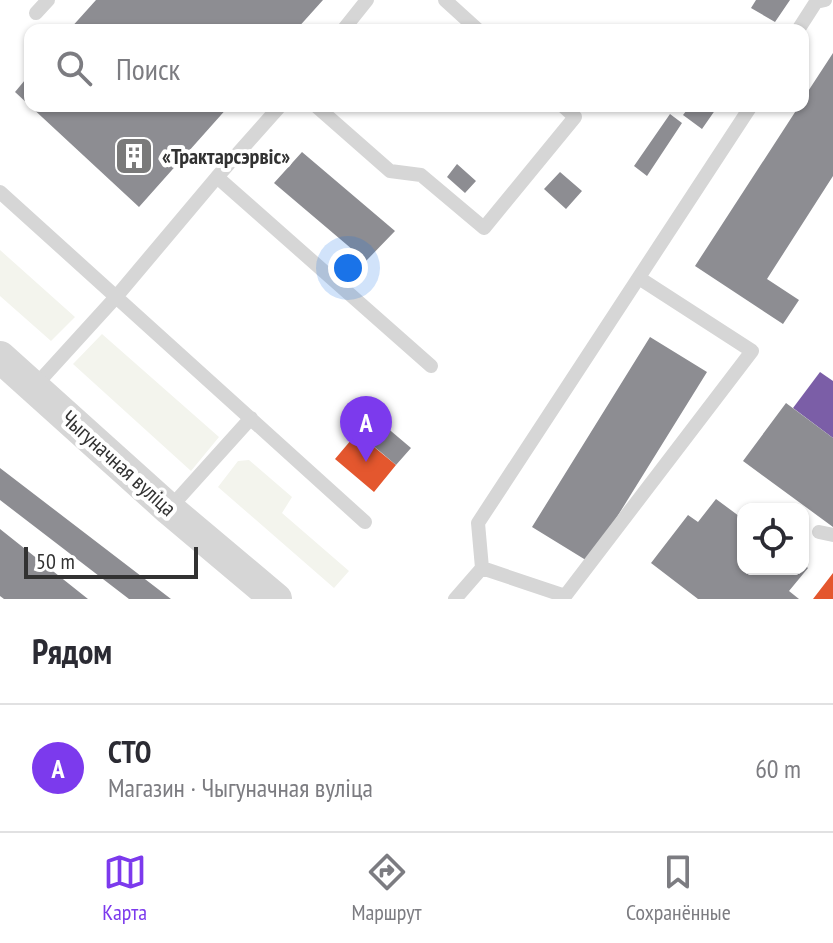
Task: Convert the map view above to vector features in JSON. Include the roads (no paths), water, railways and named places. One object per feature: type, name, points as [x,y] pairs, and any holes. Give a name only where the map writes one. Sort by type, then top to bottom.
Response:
[{"type":"street","name":"Чыгуначная вуліца","points":[[0,357],[169,509],[276,599]]},
{"type":"lane","points":[[36,13],[48,0]]},
{"type":"lane","points":[[348,24],[367,0]]},
{"type":"lane","points":[[445,0],[471,24]]},
{"type":"lane","points":[[802,24],[816,2],[825,0]]},
{"type":"lane","points":[[34,387],[116,297],[275,112]]},
{"type":"lane","points":[[323,112],[390,171],[421,175],[484,228],[575,117],[570,112]]},
{"type":"lane","points":[[455,599],[482,568],[478,523],[747,112]]},
{"type":"lane","points":[[217,177],[431,366]]},
{"type":"lane","points":[[0,192],[365,522]]},
{"type":"lane","points":[[482,568],[566,598],[752,351],[639,278]]},
{"type":"lane","points":[[169,509],[251,418]]},
{"type":"place","name":"«Трактарсэрвіс»","points":[[134,156]]},
{"type":"place","name":"СТО","points":[[366,462]]}]
